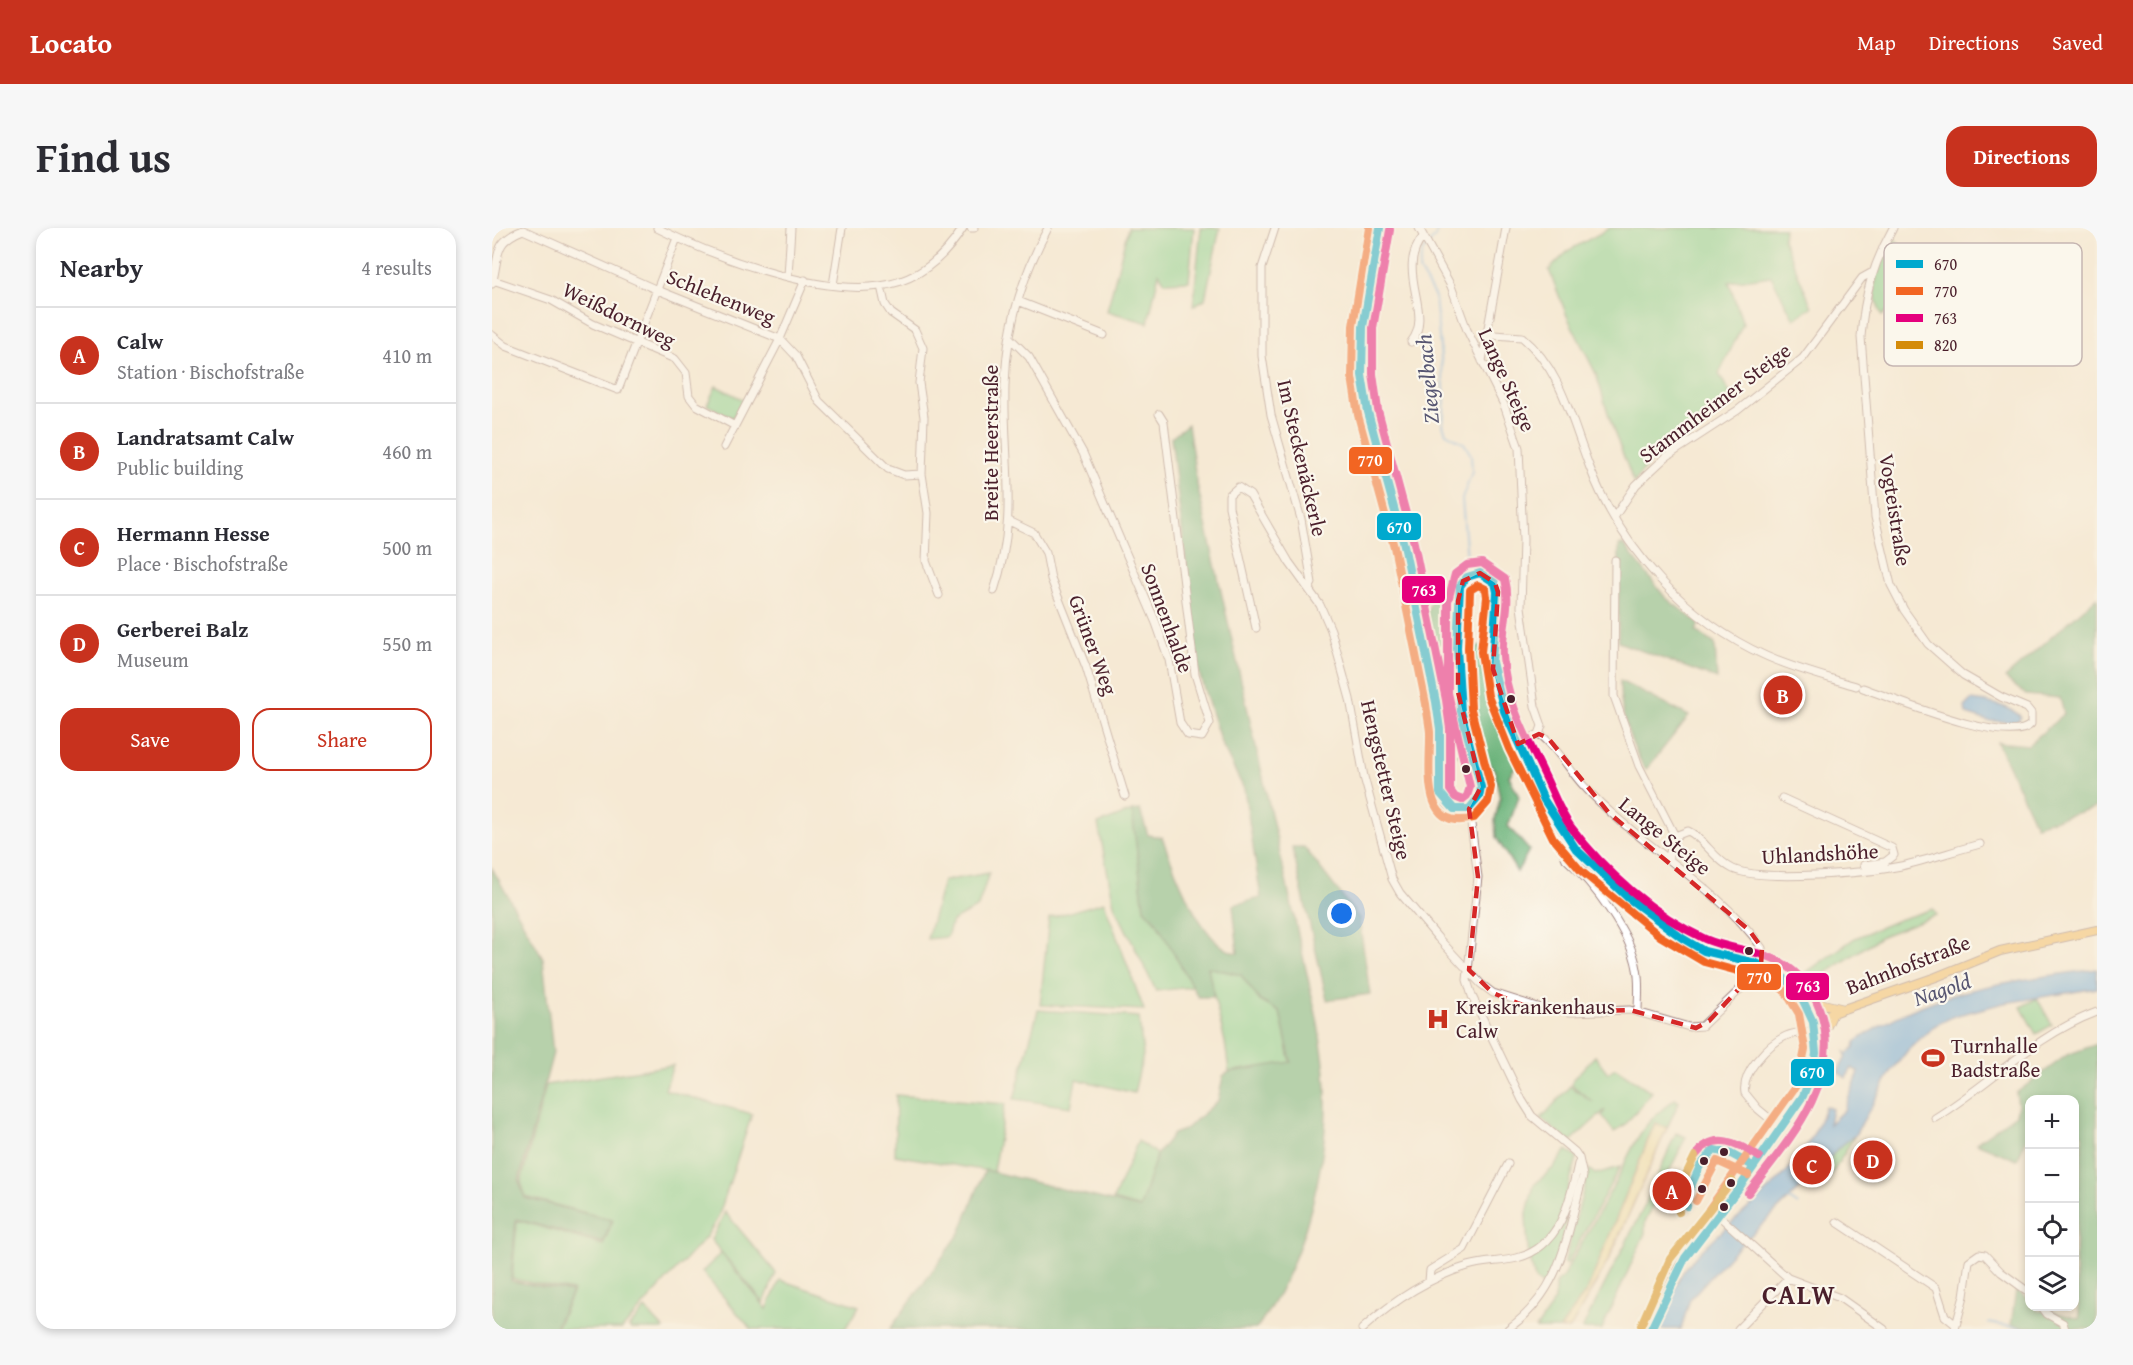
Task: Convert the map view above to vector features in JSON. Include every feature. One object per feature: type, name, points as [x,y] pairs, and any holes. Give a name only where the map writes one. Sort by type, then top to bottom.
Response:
[{"type":"main road","points":[[1380,228],[1363,327],[1362,375],[1404,545],[1436,702],[1440,729],[1440,793],[1448,805],[1454,809],[1469,809],[1479,797],[1481,787],[1460,702],[1457,620],[1460,586],[1471,575],[1485,574],[1497,587],[1498,597],[1492,635],[1493,669],[1501,703],[1554,819],[1571,844],[1626,896],[1690,943],[1708,952],[1761,964],[1784,975],[1803,999],[1812,1020],[1816,1049]]},
{"type":"main road","name":"Bahnhofstraße","points":[[1812,1020],[1936,977],[2000,951],[2097,930]]},
{"type":"main road","points":[[1803,999],[1844,1009]]},
{"type":"main road","points":[[1651,1329],[1679,1266],[1781,1128],[1808,1087],[1816,1049],[1833,1013]]},
{"type":"street","points":[[657,228],[740,262],[788,276],[833,285],[881,286],[918,274],[933,264],[950,248],[963,228]]},
{"type":"street","points":[[788,276],[791,228]]},
{"type":"street","points":[[833,285],[842,228]]},
{"type":"street","name":"Breite Heerstraße","points":[[994,591],[1009,521],[1005,387],[1010,338],[1018,301],[1032,262],[1048,228]]},
{"type":"street","name":"Im Steckenäckerle","points":[[1275,228],[1262,268],[1262,356],[1271,416],[1305,542],[1312,583],[1309,589]]},
{"type":"street","name":"Lange Steige","points":[[1419,228],[1444,272],[1482,363],[1504,405],[1519,448],[1522,540],[1521,607],[1535,706],[1542,726],[1539,734],[1548,738],[1563,762],[1609,813],[1749,930],[1762,948],[1761,964]]},
{"type":"street","points":[[1482,363],[1506,228]]},
{"type":"street","name":"Stammheimer Steige","points":[[1886,243],[1893,228]]},
{"type":"street","name":"Schlehenweg","points":[[493,282],[498,247],[507,236],[523,230],[655,289],[780,339],[796,356],[819,400],[888,469],[904,475],[922,474]]},
{"type":"street","points":[[492,335],[506,346],[618,390],[634,343],[677,238]]},
{"type":"street","points":[[1411,342],[1418,331],[1418,320],[1410,268],[1416,245],[1424,238]]},
{"type":"street","name":"Stammheimer Steige","points":[[1615,516],[1636,485],[1666,456],[1738,410],[1800,360],[1862,278],[1871,273],[1884,246]]},
{"type":"street","name":"Vogteistraße","points":[[1488,337],[1494,334],[1522,337],[1545,360],[1570,411],[1590,470],[1615,516],[1659,579],[1698,615],[1741,644],[1766,657],[1949,718],[1999,731],[2020,731],[2031,724],[2031,713],[2027,708],[1984,688],[1955,669],[1934,650],[1914,626],[1891,585],[1875,517],[1862,375],[1863,308],[1871,273]]},
{"type":"street","points":[[724,447],[780,339],[805,280]]},
{"type":"street","name":"Weißdornweg","points":[[493,282],[551,300],[593,324],[675,359],[686,373],[689,396],[696,405],[735,426]]},
{"type":"street","points":[[881,286],[885,304],[891,313],[915,330],[923,348],[919,383],[924,417],[922,474],[928,513],[926,561],[939,595]]},
{"type":"street","points":[[1018,301],[1104,335]]},
{"type":"street","name":"Sonnenhalde","points":[[1010,338],[1029,357],[1083,453],[1169,660],[1180,723],[1188,735],[1202,737],[1210,723],[1195,674],[1191,621],[1164,422],[1159,414]]},
{"type":"street","name":"Hengstetter Steige","points":[[1256,628],[1229,507],[1228,495],[1238,487],[1250,495],[1289,562],[1320,605],[1340,654],[1364,777],[1392,879],[1416,912],[1480,984],[1493,993],[1520,1004],[1570,1012],[1638,1012],[1689,1027],[1702,1026],[1755,975],[1761,964]]},
{"type":"street","name":"Grüner Weg","points":[[1009,521],[1034,533],[1046,553],[1052,579],[1086,667],[1125,796]]},
{"type":"street","points":[[1615,560],[1614,696],[1639,766],[1675,836],[1668,860]]},
{"type":"street","points":[[1518,744],[1539,734]]},
{"type":"street","points":[[1782,798],[1892,848],[1894,855],[1889,860],[1852,867],[1849,872]]},
{"type":"street","points":[[1469,809],[1478,877],[1467,980],[1472,996],[1522,1100],[1532,1116],[1580,1158],[1583,1176],[1554,1278],[1535,1307],[1508,1329]]},
{"type":"street","name":"Uhlandshöhe","points":[[1675,836],[1688,831],[1694,833],[1720,862],[1749,874],[1849,872],[1898,867],[1980,844]]},
{"type":"street","points":[[1571,844],[1564,854],[1593,888],[1633,954],[1638,970],[1638,1012]]},
{"type":"street","points":[[1935,1118],[2046,1037],[2077,1019],[2097,1012]]},
{"type":"street","points":[[1781,1128],[1745,1093],[1746,1080],[1752,1068],[1776,1041],[1797,1032],[1814,1031]]},
{"type":"street","points":[[1362,1329],[1429,1281],[1470,1265],[1532,1253],[1548,1242],[1563,1218],[1580,1158]]},
{"type":"street","points":[[1429,1281],[1431,1270],[1464,1249],[1509,1164]]},
{"type":"street","points":[[1718,1215],[1788,1278],[1840,1298],[1882,1328]]},
{"type":"street","points":[[1837,1222],[1929,1282],[1940,1295],[1945,1316],[1956,1327]]},
{"type":"street","points":[[1956,1327],[1964,1296],[1969,1261],[1975,1255],[1985,1255],[2001,1272],[2025,1289]]},
{"type":"street","points":[[1738,1329],[1788,1278]]},
{"type":"street","points":[[2045,1311],[2063,1323],[2065,1329]]},
{"type":"highlighted area","points":[[1480,573],[1495,583],[1498,592],[1493,669],[1518,744],[1539,734],[1548,738],[1609,813],[1749,930],[1762,948],[1761,965],[1709,1021],[1696,1028],[1630,1010],[1570,1012],[1520,1004],[1493,993],[1469,970],[1478,877],[1469,809],[1481,787],[1458,692],[1458,601],[1463,581]]},
{"type":"green space","points":[[1128,228],[1194,228],[1189,281],[1165,282],[1159,273],[1148,323],[1107,311]]},
{"type":"green space","points":[[1201,228],[1220,228],[1205,299],[1193,306]]},
{"type":"green space","points":[[1610,228],[1784,228],[1783,239],[1812,307],[1794,319],[1771,276],[1729,282],[1743,324],[1719,374],[1736,404],[1661,452],[1650,461],[1634,483],[1613,429],[1596,374],[1567,316],[1549,270],[1569,250]]},
{"type":"green space","points":[[1884,257],[1884,314],[1882,316],[1875,295],[1879,267]]},
{"type":"green space","points":[[716,386],[744,400],[732,418],[707,405]]},
{"type":"green space","points":[[1188,424],[1197,484],[1318,1023],[1324,1060],[1326,1105],[1324,1138],[1312,1207],[1301,1241],[1273,1303],[1256,1329],[890,1329],[960,1233],[985,1170],[1140,1208],[1157,1154],[1173,1134],[1184,1130],[1218,1101],[1223,1076],[1229,1072],[1291,1062],[1280,1012],[1260,1001],[1241,975],[1208,967],[1214,997],[1198,997],[1156,921],[1144,909],[1132,811],[1140,810],[1148,835],[1162,837],[1182,886],[1201,923],[1225,948],[1238,953],[1233,905],[1261,898],[1244,789],[1221,743],[1199,673],[1171,437]]},
{"type":"green space","points":[[1619,545],[1624,545],[1665,597],[1699,624],[1696,631],[1715,644],[1717,679],[1618,642]]},
{"type":"green space","points":[[1457,577],[1451,591],[1451,698],[1461,755],[1449,754],[1447,719],[1427,611],[1439,583]]},
{"type":"green space","points":[[2097,597],[2097,807],[2036,825],[1997,742],[2028,745],[2064,714],[2060,698],[2026,695],[2005,678]]},
{"type":"green space","points":[[1482,646],[1491,704],[1518,763],[1509,776],[1519,797],[1508,826],[1529,850],[1517,872],[1496,837],[1495,819],[1500,799],[1495,772],[1482,752],[1469,705],[1468,656],[1476,647]]},
{"type":"green space","points":[[1620,681],[1689,716],[1646,770],[1635,750],[1627,727],[1621,704]]},
{"type":"green space","points":[[1132,811],[1144,909],[1156,921],[1193,987],[1156,991],[1114,905],[1098,824]]},
{"type":"green space","points":[[1292,847],[1304,847],[1359,918],[1370,994],[1327,1000]]},
{"type":"green space","points":[[492,868],[543,958],[553,1053],[519,1181],[525,1198],[612,1220],[603,1243],[516,1219],[511,1281],[572,1292],[554,1329],[492,1329]]},
{"type":"green space","points":[[989,873],[978,907],[952,921],[947,937],[927,939],[943,881]]},
{"type":"green space","points":[[1104,902],[1144,1010],[1040,1005],[1049,918]]},
{"type":"green space","points":[[1933,909],[1936,915],[1882,936],[1811,983],[1804,974],[1855,938],[1898,920]]},
{"type":"green space","points":[[1207,967],[1241,975],[1260,1001],[1280,1012],[1291,1063],[1229,1072],[1225,1042]]},
{"type":"green space","points":[[2037,998],[2052,1025],[2036,1034],[2021,1007]]},
{"type":"green space","points":[[1038,1010],[1139,1017],[1143,1055],[1134,1093],[1076,1079],[1071,1107],[1014,1099]]},
{"type":"green space","points":[[2097,1044],[2097,1329],[2045,1329],[2011,1325],[2016,1290],[2025,1296],[2025,1311],[2051,1311],[2080,1319],[2079,1181],[2083,1135],[2079,1130],[2079,1095],[2025,1095],[2025,1142],[2017,1160],[1976,1143],[2016,1114],[2018,1105],[2016,1093],[2067,1055]]},
{"type":"green space","points":[[1595,1056],[1608,1073],[1615,1068],[1652,1092],[1625,1125],[1614,1132],[1602,1116],[1605,1110],[1570,1142],[1541,1119],[1570,1086],[1593,1102],[1572,1085],[1573,1079]]},
{"type":"green space","points":[[673,1065],[665,1090],[752,1114],[718,1218],[706,1237],[622,1329],[556,1329],[573,1291],[512,1279],[517,1220],[603,1245],[613,1220],[526,1197],[521,1182],[546,1085]]},
{"type":"green space","points":[[896,1095],[1005,1104],[993,1172],[895,1155]]},
{"type":"green space","points":[[1675,1099],[1679,1102],[1667,1128],[1655,1123],[1588,1289],[1560,1329],[1536,1329],[1555,1300],[1555,1284],[1562,1278],[1575,1256],[1637,1139],[1651,1120]]},
{"type":"green space","points":[[1676,1133],[1686,1137],[1645,1222],[1645,1233],[1602,1329],[1582,1329],[1644,1207]]},
{"type":"green space","points":[[1855,1135],[1828,1181],[1824,1174],[1826,1169],[1822,1168],[1837,1149]]},
{"type":"green space","points":[[1138,1141],[1157,1154],[1140,1208],[1113,1200]]},
{"type":"green space","points":[[1567,1150],[1577,1158],[1560,1216],[1567,1219],[1553,1275],[1547,1287],[1535,1280],[1528,1249],[1526,1217],[1534,1185],[1553,1168]]},
{"type":"green space","points":[[1620,1167],[1567,1264],[1564,1263],[1589,1169],[1595,1174]]},
{"type":"green space","points":[[725,1212],[776,1273],[764,1303],[711,1240]]},
{"type":"green space","points":[[721,1253],[767,1309],[780,1280],[859,1306],[845,1329],[751,1329],[702,1272]]},
{"type":"green space","points":[[645,1309],[664,1329],[631,1329],[629,1327]]},
{"type":"sand","points":[[1655,1123],[1667,1128],[1609,1259],[1570,1329],[1560,1329],[1588,1289]]},
{"type":"water","points":[[1971,700],[2005,707],[2021,717],[2017,722],[1988,721],[1966,714],[1965,706]]},
{"type":"water","points":[[2097,969],[2097,988],[2004,1003],[1954,1016],[1934,1026],[1908,1050],[1891,1072],[1855,1135],[1837,1149],[1822,1168],[1731,1254],[1690,1299],[1681,1329],[1658,1329],[1684,1270],[1708,1244],[1785,1173],[1802,1153],[1815,1131],[1825,1106],[1832,1109],[1829,1124],[1844,1110],[1859,1072],[1852,1068],[1846,1078],[1838,1072],[1846,1057],[1845,1052],[1847,1054],[1854,1048],[1855,1042],[1912,1010],[1941,999],[1971,990],[2032,978]]},
{"type":"waterway","name":"Ziegelbach","points":[[1438,228],[1435,237],[1422,252],[1419,270],[1435,297],[1445,398],[1443,425],[1446,433],[1464,443],[1471,455],[1472,472],[1462,499],[1467,559]]},
{"type":"waterway","points":[[1788,1198],[1798,1205]]},
{"type":"waterway","points":[[1987,1323],[2027,1329]]},
{"type":"transit line","name":"770","points":[[1369,228],[1353,326],[1352,377],[1358,415],[1394,547],[1426,704],[1430,732],[1431,793],[1436,806],[1444,815],[1456,820],[1474,818],[1488,802],[1491,787],[1471,709],[1468,648],[1470,590],[1478,585],[1486,589],[1487,597],[1481,652],[1488,696],[1509,749],[1553,838],[1581,871],[1660,936],[1704,962],[1767,979],[1785,991],[1799,1014],[1805,1049],[1798,1083],[1709,1209]]},
{"type":"transit line","name":"670","points":[[1380,228],[1363,327],[1362,375],[1368,412],[1404,545],[1436,702],[1440,729],[1440,793],[1454,809],[1469,809],[1479,797],[1481,787],[1461,711],[1457,648],[1460,586],[1467,577],[1480,573],[1495,583],[1497,592],[1492,662],[1504,711],[1544,800],[1576,849],[1628,898],[1682,938],[1704,951],[1756,963],[1779,973],[1800,994],[1813,1022],[1816,1053],[1814,1068],[1803,1096],[1739,1188],[1685,1258],[1651,1329]]},
{"type":"transit line","name":"763","points":[[1390,230],[1373,328],[1373,374],[1378,410],[1414,543],[1446,700],[1450,729],[1450,790],[1455,797],[1462,800],[1467,796],[1470,787],[1448,693],[1448,601],[1455,574],[1467,565],[1482,563],[1505,579],[1507,608],[1503,656],[1508,687],[1524,731],[1571,827],[1599,860],[1649,905],[1705,939],[1777,960],[1804,982],[1816,1002],[1822,1017],[1826,1042],[1824,1066],[1817,1089],[1793,1133],[1748,1193]]},
{"type":"transit line","name":"763","points":[[1696,1155],[1710,1143],[1726,1141],[1743,1147],[1759,1157]]},
{"type":"transit line","name":"670","points":[[1687,1206],[1684,1202],[1700,1166],[1714,1150],[1731,1154],[1753,1166]]},
{"type":"transit line","name":"820","points":[[1679,1212],[1674,1199],[1695,1156]]},
{"type":"transit line","name":"770","points":[[1696,1201],[1717,1161],[1748,1175]]},
{"type":"transit line","name":"820","points":[[1641,1325],[1670,1259],[1732,1181]]},
{"type":"place","name":"Landratsamt Calw","points":[[1783,695]]},
{"type":"place","name":"Kreiskrankenhaus Calw","points":[[1438,1019]]},
{"type":"place","name":"Turnhalle Badstraße","points":[[1933,1058]]},
{"type":"place","name":"Gerberei Balz","points":[[1873,1160]]},
{"type":"place","name":"Hermann Hesse","points":[[1812,1165]]},
{"type":"place","name":"Calw","points":[[1672,1191]]},
{"type":"district","name":"CALW","points":[[1799,1295]]},
{"type":"water label","name":"Nagold","points":[[1942,989]]}]
